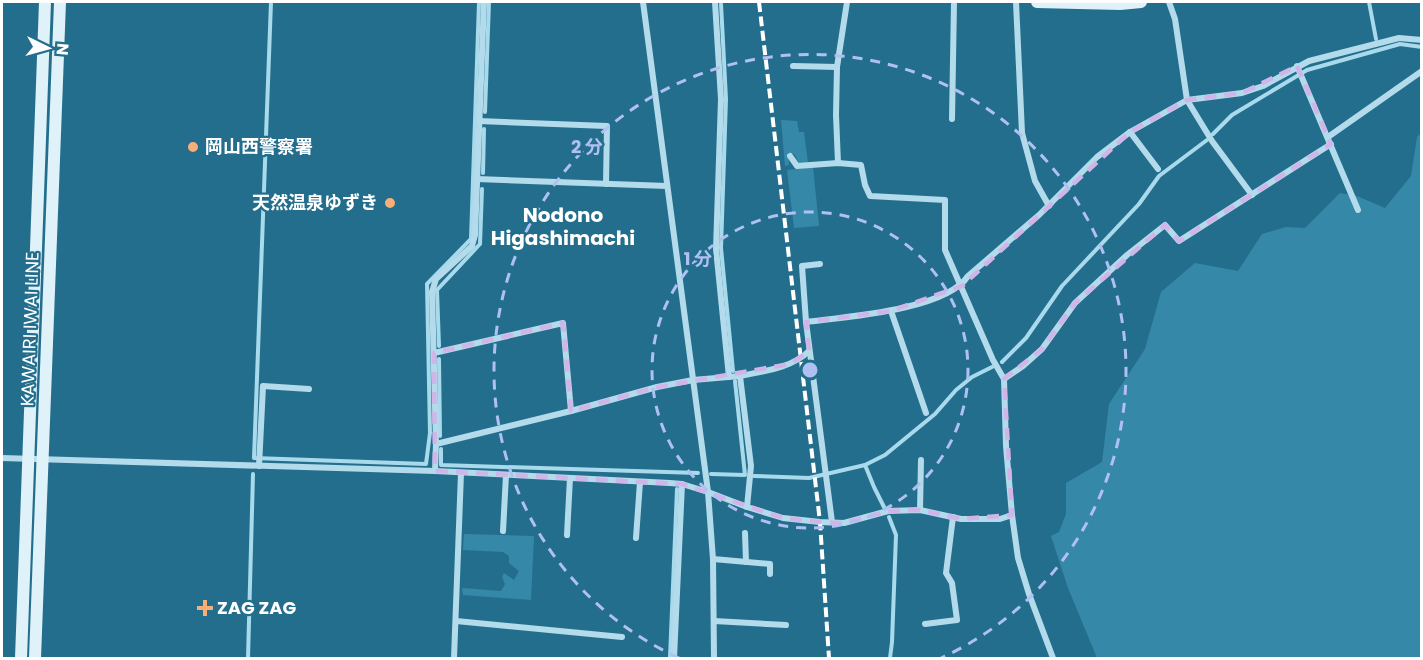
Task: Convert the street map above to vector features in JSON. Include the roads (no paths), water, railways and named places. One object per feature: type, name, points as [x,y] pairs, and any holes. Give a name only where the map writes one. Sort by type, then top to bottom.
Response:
[{"type":"main road","name":"KAWAIRI IWAI LINE","points":[[21,658],[45,2]]},
{"type":"main road","name":"KAWAIRI IWAI LINE","points":[[35,658],[60,2]]},
{"type":"main road","points":[[1037,2],[1120,4],[1142,2]]},
{"type":"street","points":[[435,471],[432,292],[436,279],[472,246],[475,235],[484,2]]},
{"type":"street","points":[[643,2],[708,492],[713,559],[714,658]]},
{"type":"street","points":[[716,2],[721,99],[716,249],[729,377]]},
{"type":"street","points":[[838,163],[837,67],[847,2]]},
{"type":"street","points":[[952,119],[954,2]]},
{"type":"street","points":[[1016,2],[1022,133],[1035,181],[1048,206]]},
{"type":"street","points":[[1168,2],[1175,20],[1186,100],[1212,141],[1252,195]]},
{"type":"street","points":[[806,322],[891,311],[921,303],[962,286],[968,276],[1048,206],[1097,157],[1130,132],[1186,100],[1242,93],[1299,71],[1309,61],[1399,38],[1422,40]]},
{"type":"street","points":[[793,66],[837,67]]},
{"type":"street","points":[[1299,71],[1358,210]]},
{"type":"street","points":[[1328,137],[1422,71]]},
{"type":"street","points":[[479,121],[608,126],[606,184]]},
{"type":"street","points":[[1130,132],[1158,169]]},
{"type":"street","points":[[1004,378],[1023,366],[1042,349],[1075,303],[1127,255],[1165,225],[1179,241],[1331,144]]},
{"type":"street","points":[[790,156],[797,166],[838,163],[861,165],[870,196],[945,200],[945,250],[993,360],[1004,378],[1006,446],[1018,558],[1053,658]]},
{"type":"street","points":[[477,180],[667,186]]},
{"type":"street","points":[[820,264],[802,266],[809,351],[832,522]]},
{"type":"street","points":[[891,311],[926,413]]},
{"type":"street","points":[[434,353],[563,323],[571,411]]},
{"type":"street","points":[[436,444],[657,387],[693,380],[740,376],[790,364],[801,359],[809,351]]},
{"type":"street","points":[[740,376],[751,466],[747,507]]},
{"type":"street","points":[[259,461],[263,386],[309,389]]},
{"type":"street","points":[[2,458],[259,461],[682,484],[783,518],[844,523],[888,511],[920,510],[961,519],[1000,519],[1012,515]]},
{"type":"street","points":[[920,510],[921,460]]},
{"type":"street","points":[[454,658],[461,473]]},
{"type":"street","points":[[503,531],[506,475]]},
{"type":"street","points":[[567,535],[570,478]]},
{"type":"street","points":[[636,538],[639,482]]},
{"type":"street","points":[[674,658],[682,484]]},
{"type":"street","points":[[925,624],[957,620],[952,583],[946,573],[953,517]]},
{"type":"street","points":[[745,533],[746,562]]},
{"type":"street","points":[[713,559],[770,564],[770,574]]},
{"type":"street","points":[[456,621],[622,637]]},
{"type":"street","points":[[714,621],[786,625]]},
{"type":"waterway","points":[[271,2],[254,458],[426,464],[430,433],[427,284],[471,239],[479,2]]},
{"type":"waterway","points":[[485,112],[489,2]]},
{"type":"waterway","points":[[1369,2],[1376,39]]},
{"type":"waterway","points":[[721,4],[726,99],[721,248],[733,371]]},
{"type":"waterway","points":[[1213,134],[1232,115],[1307,70],[1400,44],[1422,47]]},
{"type":"waterway","points":[[483,173],[484,129]]},
{"type":"waterway","points":[[1002,362],[1026,338],[1062,286],[1139,204],[1159,176],[1207,140]]},
{"type":"waterway","points":[[439,346],[437,290],[480,244],[482,189]]},
{"type":"waterway","points":[[439,359],[440,436]]},
{"type":"waterway","points":[[754,476],[809,478],[865,465],[885,455],[935,414],[956,390],[972,377],[992,367]]},
{"type":"waterway","points":[[711,474],[745,475],[735,381]]},
{"type":"waterway","points":[[441,449],[441,465],[698,473]]},
{"type":"waterway","points":[[865,465],[884,507]]},
{"type":"waterway","points":[[248,658],[253,474]]},
{"type":"waterway","points":[[670,658],[677,489]]},
{"type":"waterway","points":[[889,517],[896,535],[890,658]]},
{"type":"railway","points":[[759,2],[820,522],[829,658]]},
{"type":"place","name":"岡山西警察署","points":[[193,147]]},
{"type":"place","name":"天然温泉ゆずき","points":[[390,203]]},
{"type":"place","name":"ZAG ZAG","points":[[205,608]]},
{"type":"district","name":"Nodono Higashimachi","points":[[563,226]]}]
